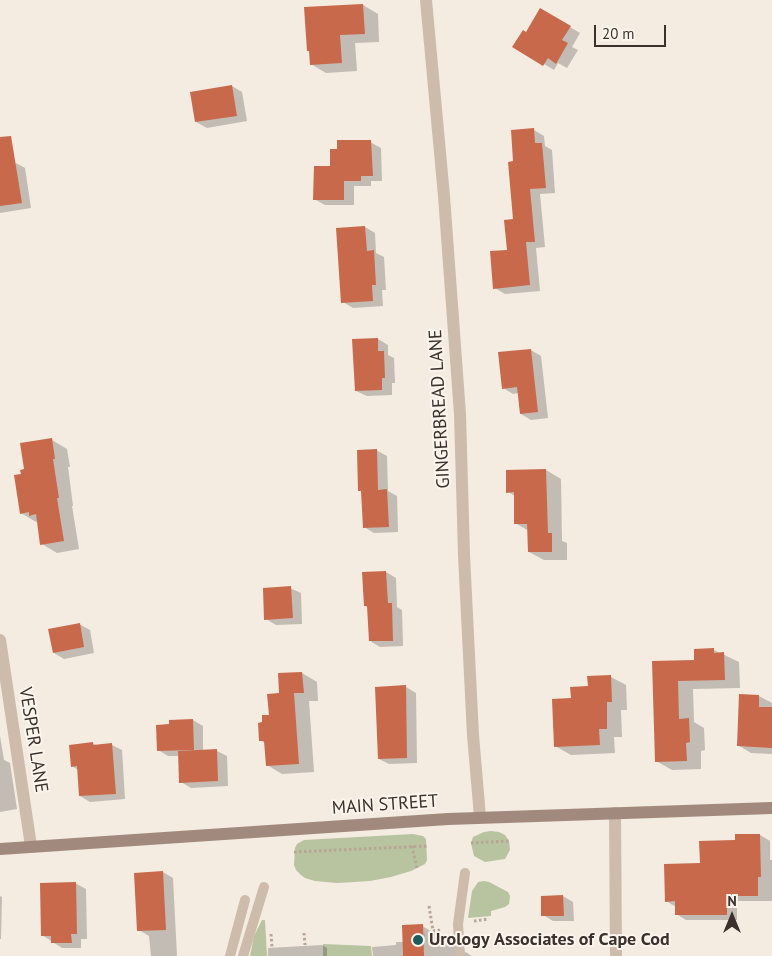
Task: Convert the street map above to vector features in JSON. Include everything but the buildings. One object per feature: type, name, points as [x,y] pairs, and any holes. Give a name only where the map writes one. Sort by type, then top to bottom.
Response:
[{"type":"main road","name":"MAIN STREET","points":[[0,849],[480,817],[772,808]]},
{"type":"street","name":"GINGERBREAD LANE","points":[[426,0],[444,196],[459,404],[473,735],[480,817]]},
{"type":"street","name":"VESPER LANE","points":[[0,640],[31,846]]},
{"type":"street","points":[[615,813],[616,956]]},
{"type":"lane","points":[[460,956],[458,924],[465,873]]},
{"type":"lane","points":[[243,956],[264,887]]},
{"type":"lane","points":[[230,956],[245,900]]},
{"type":"path","points":[[471,843],[509,841]]},
{"type":"path","points":[[412,846],[416,868]]},
{"type":"path","points":[[294,852],[427,846]]},
{"type":"path","points":[[429,906],[433,931],[447,930]]},
{"type":"path","points":[[304,933],[305,945]]},
{"type":"path","points":[[271,934],[272,947]]},
{"type":"path","points":[[423,935],[448,935]]},
{"type":"green space","points":[[491,831],[505,835],[509,841],[510,850],[505,859],[485,862],[474,856],[471,843],[473,837]]},
{"type":"green space","points":[[413,834],[423,836],[426,839],[427,860],[425,864],[411,871],[391,877],[370,881],[337,883],[315,881],[301,875],[294,865],[295,848],[297,844],[304,840]]},
{"type":"green space","points":[[484,881],[508,892],[510,896],[509,904],[491,911],[491,916],[468,918],[472,891],[478,882]]},
{"type":"green space","points":[[262,920],[265,920],[267,956],[250,956],[254,936]]},
{"type":"green space","points":[[323,944],[371,946],[372,956],[323,956]]},
{"type":"place","name":"Urology Associates of Cape Cod","points":[[418,940]]}]
